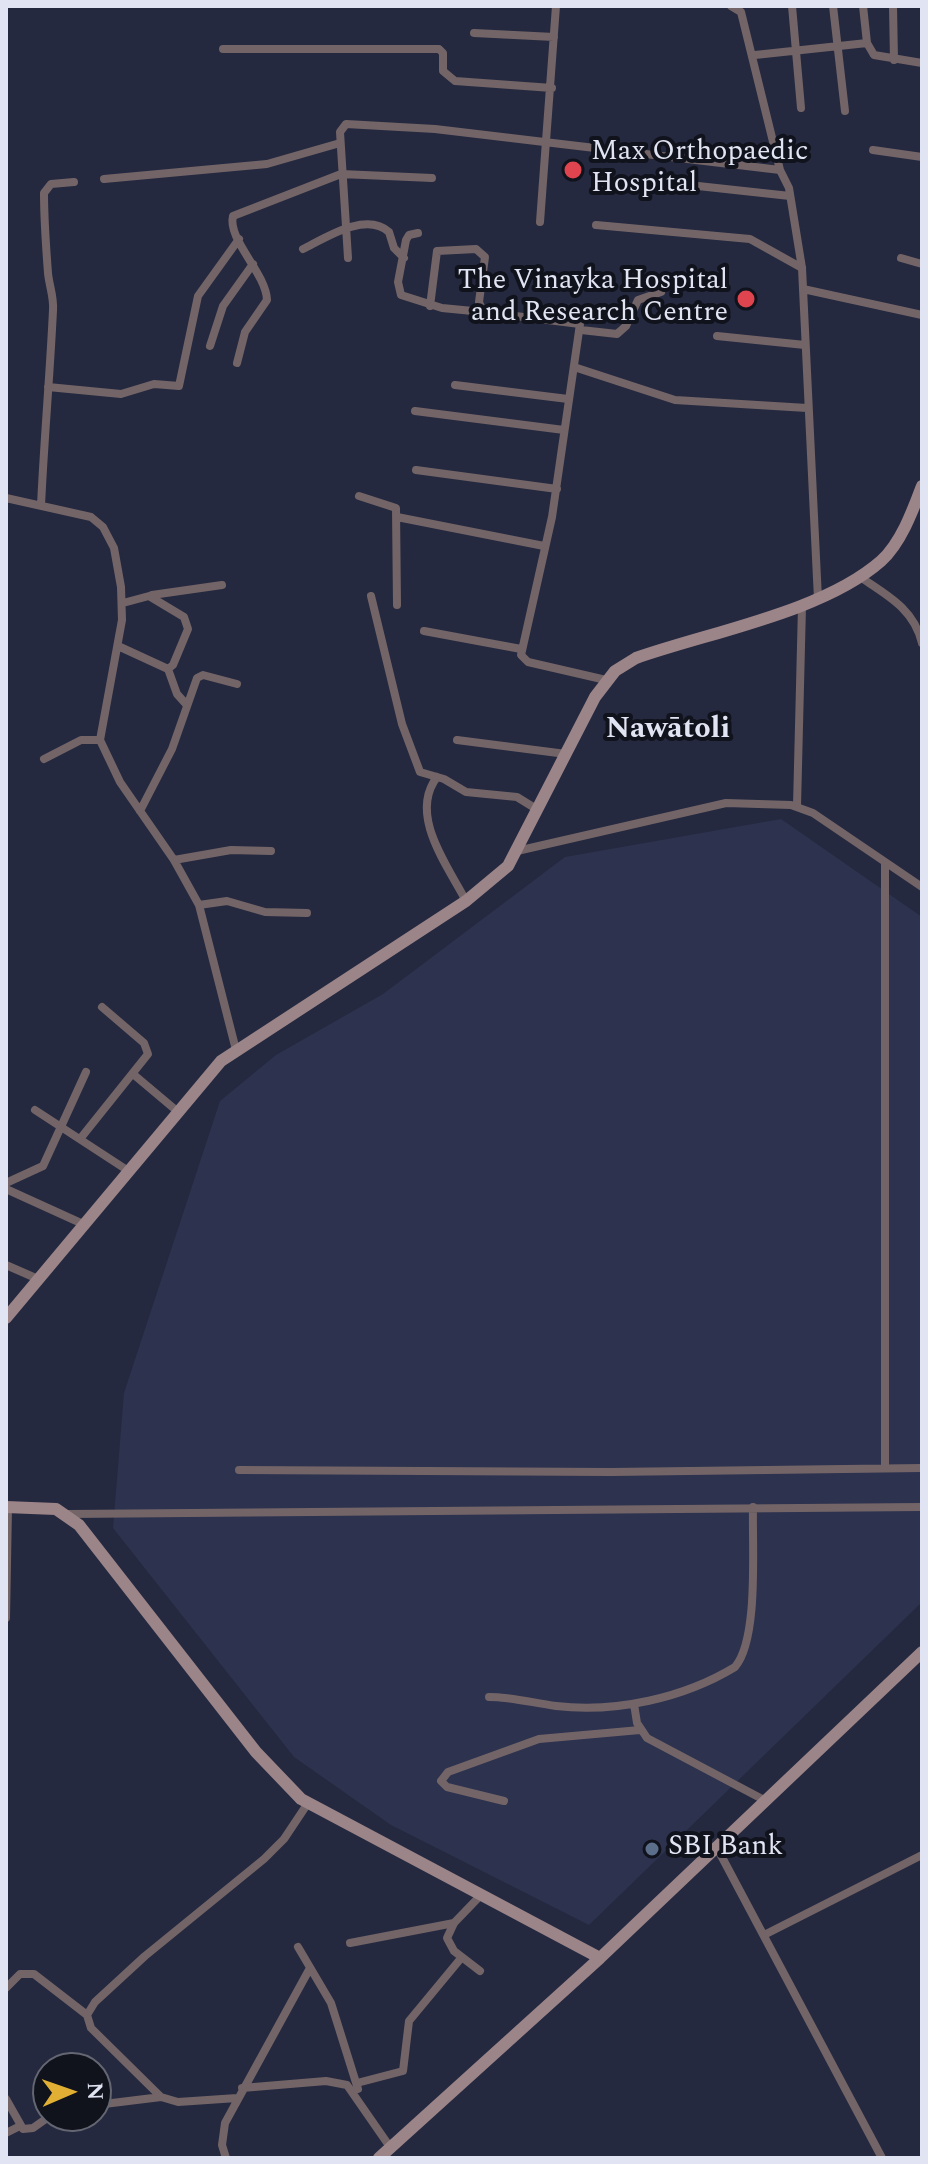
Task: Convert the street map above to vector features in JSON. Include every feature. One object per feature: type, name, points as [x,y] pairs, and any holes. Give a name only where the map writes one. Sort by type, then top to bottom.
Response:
[{"type":"main road","points":[[6,1318],[206,1076],[236,1050],[343,984],[466,901],[508,866],[606,680],[636,658],[802,606],[860,577],[884,559],[911,515],[922,486]]},
{"type":"main road","points":[[7,1507],[44,1507],[68,1514],[256,1752],[308,1803],[600,1958]]},
{"type":"main road","points":[[379,2158],[600,1958],[922,1652]]},
{"type":"street","points":[[540,222],[556,6]]},
{"type":"street","points":[[731,6],[741,12],[755,55],[780,170],[790,196],[802,268],[818,599]]},
{"type":"street","points":[[792,6],[801,108]]},
{"type":"street","points":[[833,6],[845,111]]},
{"type":"street","points":[[863,6],[867,43],[874,55],[922,63]]},
{"type":"street","points":[[893,6],[894,60]]},
{"type":"street","points":[[474,33],[554,37]]},
{"type":"street","points":[[755,55],[867,43]]},
{"type":"street","points":[[223,49],[439,49],[443,71],[455,81],[552,88]]},
{"type":"street","points":[[348,258],[340,143],[342,127],[353,122],[780,170]]},
{"type":"street","points":[[104,179],[267,164],[340,143]]},
{"type":"street","points":[[873,150],[922,157]]},
{"type":"street","points":[[237,363],[245,332],[267,300],[265,285],[231,222],[237,212],[341,174],[432,178]]},
{"type":"street","points":[[41,506],[48,387],[53,356],[50,331],[53,307],[48,277],[44,193],[51,184],[74,182]]},
{"type":"street","points":[[698,186],[790,196]]},
{"type":"street","points":[[303,249],[344,228],[373,225],[385,228],[394,248],[404,258]]},
{"type":"street","points":[[596,225],[626,231],[750,239],[769,246],[802,268]]},
{"type":"street","points":[[418,233],[409,235],[398,291],[430,306],[571,320],[580,324],[557,489],[521,649],[528,662],[606,680]]},
{"type":"street","points":[[48,387],[121,394],[154,384],[179,386],[198,296],[239,239]]},
{"type":"street","points":[[430,306],[437,251],[476,249],[485,257],[479,302],[483,312]]},
{"type":"street","points":[[901,258],[922,264]]},
{"type":"street","points":[[210,346],[223,306],[253,264]]},
{"type":"street","points":[[803,289],[922,315]]},
{"type":"street","points":[[581,330],[617,334],[626,326],[638,300],[661,292]]},
{"type":"street","points":[[717,336],[805,345]]},
{"type":"street","points":[[574,367],[675,400],[807,408]]},
{"type":"street","points":[[455,385],[568,399]]},
{"type":"street","points":[[415,411],[564,430]]},
{"type":"street","points":[[416,470],[557,489]]},
{"type":"street","points":[[359,496],[393,505],[397,517],[397,605]]},
{"type":"street","points":[[6,498],[91,517],[103,527],[114,548],[123,603],[100,740],[199,905],[236,1050]]},
{"type":"street","points":[[397,517],[544,546]]},
{"type":"street","points":[[860,577],[900,604],[912,617],[922,643]]},
{"type":"street","points":[[123,603],[222,585]]},
{"type":"street","points":[[149,596],[184,617],[188,624],[173,665],[168,669]]},
{"type":"street","points":[[371,596],[416,766],[425,775],[437,777],[466,792],[517,797],[538,810]]},
{"type":"street","points":[[797,806],[802,606]]},
{"type":"street","points":[[424,631],[521,649]]},
{"type":"street","points":[[118,646],[168,669],[177,694],[186,704]]},
{"type":"street","points":[[140,811],[172,749],[186,704],[199,676],[237,684]]},
{"type":"street","points":[[44,759],[81,740],[100,740]]},
{"type":"street","points":[[457,740],[566,754]]},
{"type":"street","points":[[437,777],[430,790],[429,828],[466,901]]},
{"type":"street","points":[[517,851],[726,803],[797,806],[813,813],[922,887]]},
{"type":"street","points":[[174,860],[231,850],[271,851]]},
{"type":"street","points":[[885,863],[885,1468]]},
{"type":"street","points":[[199,905],[227,901],[265,912],[307,913]]},
{"type":"street","points":[[80,1139],[146,1059],[148,1048],[102,1007]]},
{"type":"street","points":[[6,1186],[43,1166],[86,1072]]},
{"type":"street","points":[[133,1074],[177,1111]]},
{"type":"street","points":[[35,1110],[127,1170]]},
{"type":"street","points":[[6,1186],[83,1224]]},
{"type":"street","points":[[6,1265],[38,1279]]},
{"type":"street","points":[[239,1470],[611,1472],[922,1468]]},
{"type":"street","points":[[6,1618],[7,1507]]},
{"type":"street","points":[[489,1697],[525,1699],[557,1706],[634,1704],[724,1674],[742,1659],[748,1635],[753,1507]]},
{"type":"street","points":[[68,1514],[922,1507]]},
{"type":"street","points":[[634,1704],[640,1730],[660,1746],[766,1801]]},
{"type":"street","points":[[504,1801],[447,1787],[441,1781],[448,1772],[530,1741],[570,1734],[640,1730]]},
{"type":"street","points":[[87,2015],[95,2002],[145,1956],[275,1849],[308,1803]]},
{"type":"street","points":[[716,1846],[882,2158]]},
{"type":"street","points":[[764,1935],[922,1855]]},
{"type":"street","points":[[480,1971],[449,1945],[447,1938],[454,1923],[481,1895]]},
{"type":"street","points":[[350,1943],[454,1923]]},
{"type":"street","points":[[298,1947],[331,2003],[360,2099]]},
{"type":"street","points":[[357,2083],[403,2071],[409,2021],[462,1957]]},
{"type":"street","points":[[226,2158],[222,2132],[237,2098],[310,1968]]},
{"type":"street","points":[[6,1988],[20,1974],[34,1974],[87,2015],[91,2028],[161,2097]]},
{"type":"street","points":[[242,2088],[336,2081],[347,2085],[360,2099],[390,2147]]},
{"type":"street","points":[[112,2103],[161,2097],[178,2102],[237,2098]]},
{"type":"street","points":[[6,2099],[10,2115],[20,2126]]},
{"type":"street","points":[[6,2133],[20,2126],[32,2128]]},
{"type":"shaded area","points":[[781,819],[922,917],[922,1602],[589,1925],[391,1825],[294,1757],[113,1528],[124,1393],[220,1101],[276,1055],[383,994],[565,857]]},
{"type":"place","name":"Max Orthopaedic Hospital","points":[[573,170]]},
{"type":"place","name":"The Vinayka Hospital and Research Centre","points":[[746,299]]},
{"type":"place","name":"SBI Bank","points":[[652,1849]]},
{"type":"district","name":"Nawātoli","points":[[668,731]]}]
